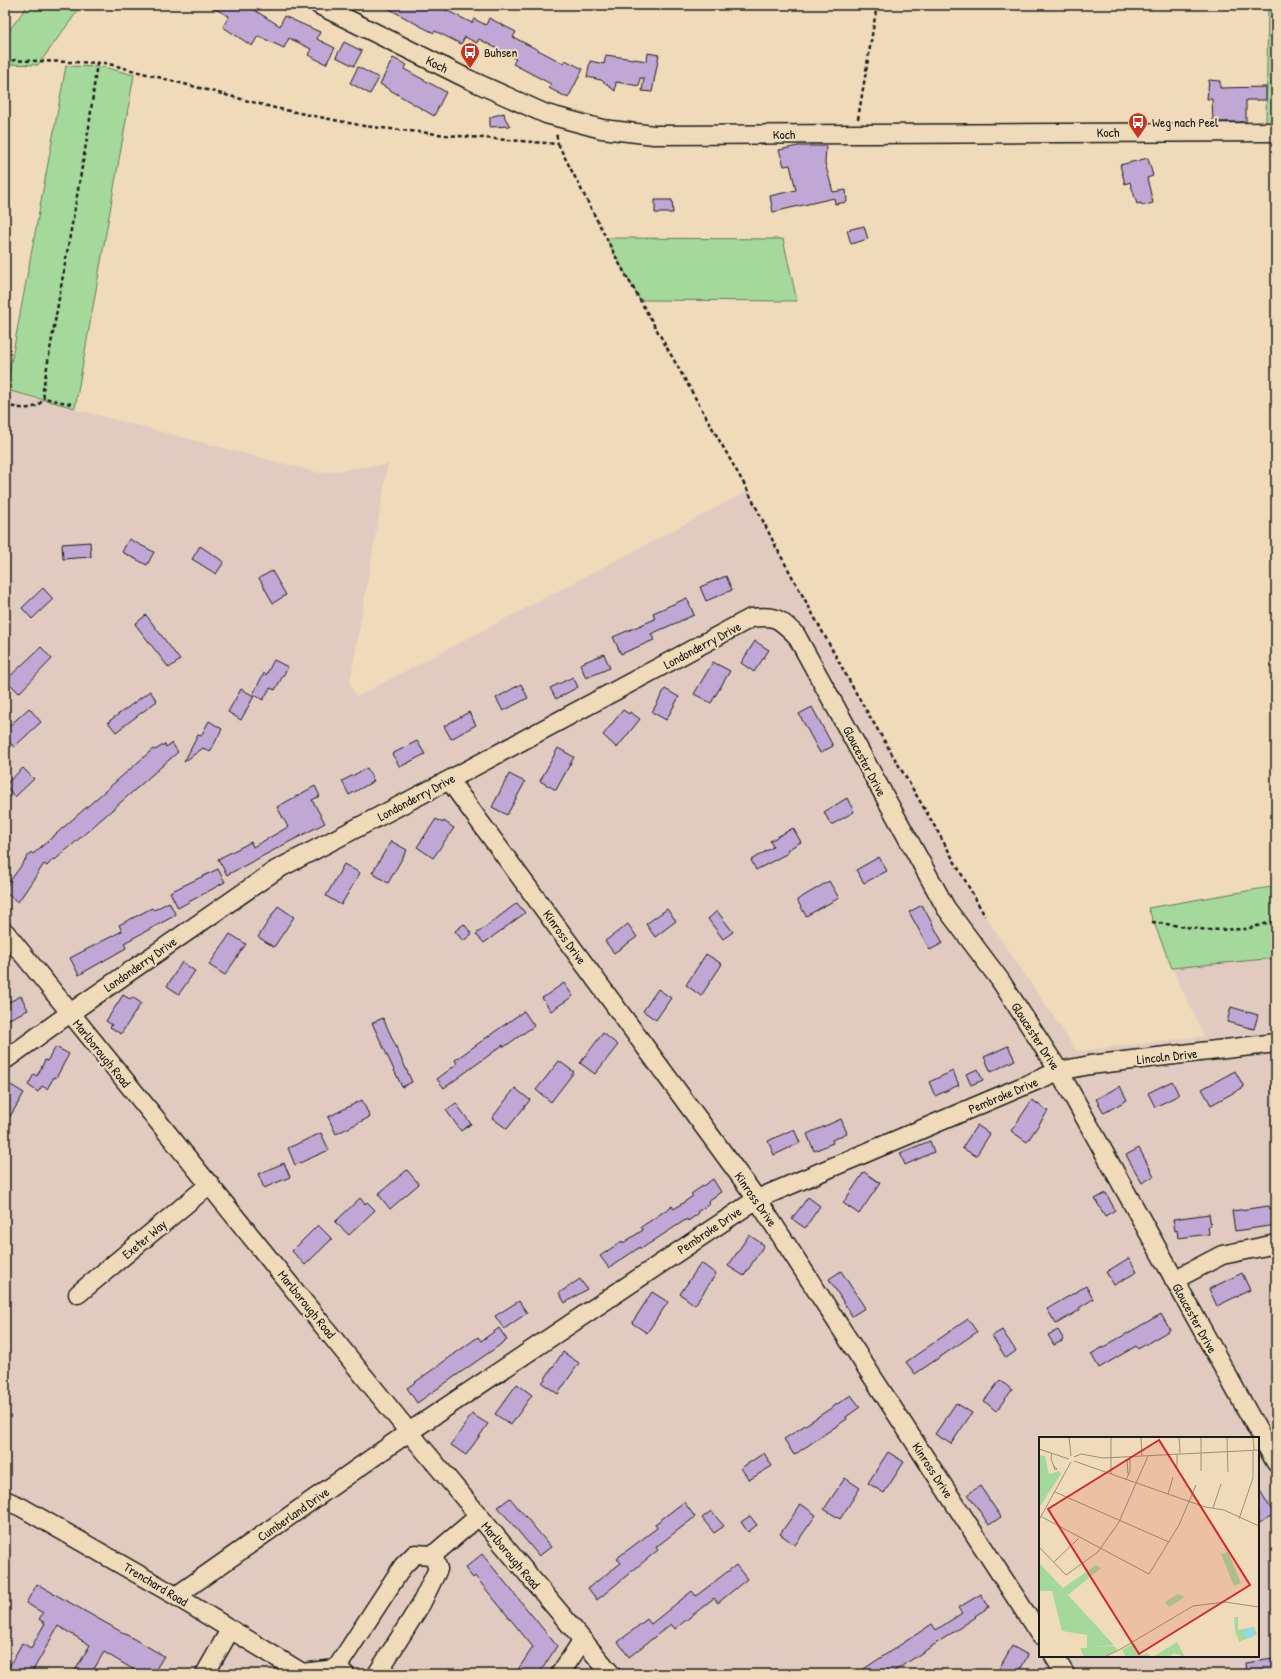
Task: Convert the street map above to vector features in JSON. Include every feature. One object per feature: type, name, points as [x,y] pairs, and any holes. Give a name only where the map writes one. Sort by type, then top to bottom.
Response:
[{"type":"street","name":"Koch","points":[[319,5],[511,100],[546,114],[582,125],[654,135],[1276,132]]},
{"type":"street","name":"Londonderry Drive","points":[[5,1060],[276,870],[449,780],[751,618],[767,616],[780,620]]},
{"type":"street","name":"Gloucester Drive","points":[[780,620],[796,635],[946,908],[1000,980],[1059,1071],[1276,1463]]},
{"type":"street","name":"Kinross Drive","points":[[449,780],[757,1199],[1039,1633]]},
{"type":"street","name":"Marlborough Road","points":[[5,932],[409,1432],[611,1674]]},
{"type":"street","name":"Lincoln Drive","points":[[1059,1071],[1090,1065],[1276,1044]]},
{"type":"street","name":"Pembroke Drive","points":[[409,1432],[757,1199],[1059,1071]]},
{"type":"street","name":"Exeter Way","points":[[78,1294],[210,1184]]},
{"type":"street","points":[[1174,1280],[1222,1254],[1276,1244]]},
{"type":"street","name":"Cumberland Drive","points":[[176,1596],[409,1432]]},
{"type":"street","name":"Trenchard Road","points":[[5,1500],[21,1507],[176,1596],[303,1673]]},
{"type":"street","points":[[303,1673],[340,1671],[403,1566],[415,1554],[433,1555],[479,1516]]},
{"type":"street","points":[[377,1674],[420,1604],[438,1568],[433,1555]]},
{"type":"street","points":[[205,1674],[230,1630]]},
{"type":"street","points":[[560,1674],[582,1641]]},
{"type":"street","points":[[1055,1657],[1065,1674]]},
{"type":"path","points":[[855,134],[877,5]]},
{"type":"path","points":[[5,60],[97,62],[122,66],[275,108],[364,126],[558,144]]},
{"type":"path","points":[[5,405],[25,409],[40,403],[44,398],[43,390],[53,325],[89,127],[97,62]]},
{"type":"path","points":[[556,135],[558,144],[616,257],[748,491],[776,547],[856,693],[985,916]]},
{"type":"path","points":[[44,398],[71,404]]},
{"type":"path","points":[[1152,922],[1207,930],[1246,929],[1276,921]]},
{"type":"shaded area","points":[[5,391],[320,473],[388,464],[350,683],[356,697],[748,491],[776,547],[856,693],[934,825],[985,916],[1077,1051],[1204,1036],[1172,968],[1276,958],[1276,1674],[5,1674]]},
{"type":"green space","points":[[28,5],[82,5],[38,65],[5,64],[5,36]]},
{"type":"green space","points":[[1268,5],[1276,5],[1276,123],[1266,123]]},
{"type":"green space","points":[[66,66],[104,67],[134,75],[75,408],[6,390]]},
{"type":"green space","points":[[606,238],[783,239],[797,301],[640,300]]},
{"type":"green space","points":[[1276,886],[1276,958],[1172,968],[1148,908]]},
{"type":"building","points":[[207,5],[246,5],[280,26],[284,16],[320,32],[317,39],[335,48],[326,64],[308,55],[311,49],[289,38],[284,48],[258,36],[252,46],[223,27],[229,16]]},
{"type":"building","points":[[382,5],[436,5],[472,23],[474,19],[486,25],[489,18],[516,32],[513,37],[563,63],[565,60],[583,69],[568,98],[549,88],[551,84],[513,64],[516,59],[479,39],[477,43],[465,37],[461,44],[435,31],[434,33]]},
{"type":"building","points":[[344,42],[362,51],[354,66],[336,57]]},
{"type":"building","points":[[648,53],[659,55],[652,92],[642,91],[644,78],[640,78],[639,86],[616,82],[615,91],[601,80],[587,77],[590,61],[604,64],[606,55],[647,61]]},
{"type":"building","points":[[393,58],[407,65],[404,69],[446,92],[434,116],[380,84]]},
{"type":"building","points":[[358,67],[379,78],[370,94],[350,83]]},
{"type":"building","points":[[1209,80],[1220,81],[1220,88],[1266,87],[1266,100],[1246,100],[1246,122],[1213,122],[1212,99],[1207,99]]},
{"type":"building","points":[[504,113],[510,126],[490,127],[490,117]]},
{"type":"building","points":[[798,146],[826,146],[825,163],[833,192],[846,190],[847,202],[835,204],[834,198],[773,212],[770,196],[796,190],[790,165],[784,166],[779,150]]},
{"type":"building","points":[[1148,158],[1153,176],[1147,178],[1153,203],[1142,206],[1141,203],[1137,204],[1130,182],[1125,184],[1120,165]]},
{"type":"building","points":[[655,200],[672,200],[673,213],[655,213]]},
{"type":"building","points":[[864,226],[868,239],[851,244],[847,230]]},
{"type":"building","points":[[129,539],[154,552],[147,565],[122,552]]},
{"type":"building","points":[[90,542],[91,557],[63,559],[62,544]]},
{"type":"building","points":[[200,546],[224,562],[216,574],[192,559]]},
{"type":"building","points":[[272,571],[286,595],[273,603],[259,578]]},
{"type":"building","points":[[726,576],[732,590],[706,601],[700,587]]},
{"type":"building","points":[[43,588],[53,599],[32,619],[22,608]]},
{"type":"building","points":[[687,598],[694,615],[651,634],[654,640],[621,654],[613,637],[655,619],[653,613]]},
{"type":"building","points":[[146,615],[180,660],[169,668],[135,624]]},
{"type":"building","points":[[755,641],[769,650],[754,672],[741,663]]},
{"type":"building","points":[[41,647],[52,659],[19,693],[6,680]]},
{"type":"building","points":[[604,654],[610,668],[586,678],[580,664]]},
{"type":"building","points":[[274,660],[288,667],[275,690],[270,688],[263,700],[253,694],[264,673],[266,675]]},
{"type":"building","points":[[713,662],[730,671],[711,703],[694,694]]},
{"type":"building","points":[[573,677],[578,687],[556,699],[550,688]]},
{"type":"building","points":[[521,684],[528,698],[503,711],[496,698]]},
{"type":"building","points":[[241,689],[254,696],[241,720],[228,712]]},
{"type":"building","points":[[665,689],[679,697],[666,720],[652,712]]},
{"type":"building","points":[[150,691],[157,701],[116,732],[108,722]]},
{"type":"building","points":[[812,707],[833,746],[820,753],[799,714]]},
{"type":"building","points":[[29,708],[41,722],[14,747],[5,738],[5,730]]},
{"type":"building","points":[[623,710],[629,714],[630,712],[640,719],[617,748],[603,735]]},
{"type":"building","points":[[469,712],[476,725],[451,739],[444,726]]},
{"type":"building","points":[[209,721],[222,729],[210,752],[203,748],[184,762],[198,735],[201,736]]},
{"type":"building","points":[[417,741],[425,754],[400,767],[392,754]]},
{"type":"building","points":[[172,743],[178,752],[55,860],[53,859],[47,866],[44,864],[18,902],[5,893],[5,888],[31,852],[33,854],[153,749],[155,750],[165,744],[166,747]]},
{"type":"building","points":[[558,748],[574,757],[556,790],[540,781]]},
{"type":"building","points":[[23,768],[34,779],[15,797],[5,785]]},
{"type":"building","points":[[367,768],[374,781],[349,795],[342,781]]},
{"type":"building","points":[[509,774],[525,782],[507,815],[492,807]]},
{"type":"building","points":[[315,786],[320,796],[312,800],[325,823],[227,875],[218,859],[251,842],[253,847],[288,827],[277,807]]},
{"type":"building","points":[[847,798],[854,812],[831,825],[824,812]]},
{"type":"building","points":[[436,819],[443,823],[444,821],[454,828],[433,858],[417,847]]},
{"type":"building","points":[[793,828],[801,842],[787,850],[788,853],[756,870],[751,860],[773,847],[770,841]]},
{"type":"building","points":[[391,841],[407,850],[388,883],[372,873]]},
{"type":"building","points":[[879,857],[887,871],[864,883],[856,870]]},
{"type":"building","points":[[344,864],[360,873],[341,905],[326,896]]},
{"type":"building","points":[[218,869],[225,882],[178,908],[170,892]]},
{"type":"building","points":[[829,881],[839,898],[806,916],[797,900]]},
{"type":"building","points":[[169,902],[176,915],[124,943],[126,948],[79,975],[70,958],[122,931],[119,925],[152,908],[154,910]]},
{"type":"building","points":[[517,903],[525,913],[484,943],[476,934]]},
{"type":"building","points":[[922,905],[943,943],[930,950],[909,912]]},
{"type":"building","points":[[278,906],[294,917],[274,947],[258,937]]},
{"type":"building","points":[[667,909],[676,921],[655,937],[646,924]]},
{"type":"building","points":[[717,911],[733,932],[723,939],[708,919]]},
{"type":"building","points":[[464,924],[472,934],[463,941],[455,931]]},
{"type":"building","points":[[628,924],[637,937],[614,953],[605,941]]},
{"type":"building","points":[[230,934],[246,944],[225,975],[209,965]]},
{"type":"building","points":[[706,954],[722,964],[701,996],[686,985]]},
{"type":"building","points":[[182,962],[195,971],[179,994],[167,986]]},
{"type":"building","points":[[564,983],[573,996],[551,1011],[542,998]]},
{"type":"building","points":[[658,989],[671,998],[656,1020],[643,1011]]},
{"type":"building","points":[[123,995],[130,999],[132,997],[141,1003],[121,1034],[110,1027],[112,1025],[106,1021]]},
{"type":"building","points":[[21,996],[28,1010],[5,1021],[5,1004]]},
{"type":"building","points":[[1231,1007],[1258,1015],[1254,1029],[1227,1022]]},
{"type":"building","points":[[524,1011],[534,1026],[504,1047],[503,1045],[444,1088],[437,1079],[457,1064],[455,1060]]},
{"type":"building","points":[[383,1018],[412,1082],[402,1087],[372,1023]]},
{"type":"building","points":[[603,1033],[618,1045],[595,1074],[580,1063]]},
{"type":"building","points":[[1008,1046],[1015,1060],[991,1072],[984,1057]]},
{"type":"building","points":[[56,1047],[69,1054],[56,1078],[54,1077],[47,1089],[42,1086],[38,1092],[28,1085],[34,1074],[37,1076],[45,1060],[47,1061]]},
{"type":"building","points":[[559,1061],[574,1072],[551,1102],[536,1090]]},
{"type":"building","points":[[978,1069],[983,1080],[971,1085],[966,1074]]},
{"type":"building","points":[[953,1071],[959,1085],[935,1096],[929,1082]]},
{"type":"building","points":[[1235,1071],[1244,1087],[1211,1105],[1202,1089]]},
{"type":"building","points":[[1172,1081],[1179,1095],[1155,1107],[1148,1093]]},
{"type":"building","points":[[11,1085],[24,1093],[5,1125],[5,1095]]},
{"type":"building","points":[[1120,1086],[1127,1100],[1104,1113],[1096,1099]]},
{"type":"building","points":[[515,1088],[530,1100],[507,1129],[492,1118]]},
{"type":"building","points":[[362,1100],[370,1117],[336,1134],[328,1117]]},
{"type":"building","points":[[1032,1100],[1048,1111],[1027,1142],[1011,1131]]},
{"type":"building","points":[[456,1103],[471,1124],[461,1131],[446,1110]]},
{"type":"building","points":[[841,1119],[847,1133],[832,1140],[833,1143],[814,1151],[807,1134]]},
{"type":"building","points":[[977,1125],[990,1134],[976,1156],[962,1148]]},
{"type":"building","points":[[794,1129],[800,1143],[774,1155],[768,1141]]},
{"type":"building","points":[[321,1133],[329,1150],[295,1165],[288,1148]]},
{"type":"building","points":[[930,1141],[934,1152],[905,1165],[900,1153]]},
{"type":"building","points":[[1139,1148],[1154,1176],[1142,1183],[1126,1155]]},
{"type":"building","points":[[284,1163],[290,1177],[264,1188],[258,1174]]},
{"type":"building","points":[[407,1170],[419,1184],[390,1209],[378,1194]]},
{"type":"building","points":[[864,1172],[880,1183],[859,1214],[843,1203]]},
{"type":"building","points":[[713,1179],[721,1192],[708,1201],[709,1204],[697,1212],[698,1214],[688,1221],[687,1219],[641,1249],[640,1247],[609,1268],[600,1256],[622,1241],[623,1243],[643,1230],[641,1227],[672,1206],[674,1209],[693,1196],[691,1194]]},
{"type":"building","points":[[1106,1193],[1115,1210],[1105,1216],[1095,1199]]},
{"type":"building","points":[[808,1197],[820,1206],[805,1228],[792,1219]]},
{"type":"building","points":[[360,1198],[365,1204],[367,1202],[375,1210],[349,1235],[335,1222]]},
{"type":"building","points":[[1269,1206],[1270,1209],[1276,1208],[1276,1225],[1235,1231],[1232,1211]]},
{"type":"building","points":[[1209,1214],[1211,1225],[1208,1226],[1209,1234],[1178,1238],[1173,1219]]},
{"type":"building","points":[[318,1225],[332,1239],[305,1265],[292,1251]]},
{"type":"building","points":[[749,1235],[764,1245],[744,1276],[728,1266]]},
{"type":"building","points":[[1129,1258],[1137,1272],[1114,1285],[1106,1272]]},
{"type":"building","points":[[701,1263],[716,1274],[695,1305],[680,1294]]},
{"type":"building","points":[[841,1271],[865,1308],[852,1316],[829,1279]]},
{"type":"building","points":[[1242,1273],[1250,1290],[1217,1306],[1209,1289]]},
{"type":"building","points":[[580,1279],[587,1289],[565,1303],[559,1293]]},
{"type":"building","points":[[1086,1286],[1093,1299],[1079,1308],[1080,1310],[1056,1324],[1047,1309]]},
{"type":"building","points":[[652,1292],[668,1302],[647,1333],[632,1323]]},
{"type":"building","points":[[519,1301],[527,1313],[504,1329],[495,1316]]},
{"type":"building","points":[[1161,1314],[1170,1330],[1138,1349],[1136,1346],[1099,1368],[1091,1354]]},
{"type":"building","points":[[968,1319],[977,1332],[915,1374],[906,1362]]},
{"type":"building","points":[[499,1328],[507,1340],[417,1403],[407,1388],[478,1337],[481,1341]]},
{"type":"building","points":[[1002,1330],[1016,1351],[1006,1358],[992,1336]]},
{"type":"building","points":[[1058,1330],[1064,1340],[1054,1345],[1048,1335]]},
{"type":"building","points":[[563,1352],[579,1363],[558,1394],[542,1383]]},
{"type":"building","points":[[1000,1380],[1012,1390],[996,1411],[984,1401]]},
{"type":"building","points":[[517,1384],[532,1395],[511,1425],[495,1414]]},
{"type":"building","points":[[851,1395],[860,1407],[846,1417],[847,1419],[794,1455],[784,1439]]},
{"type":"building","points":[[956,1403],[972,1413],[951,1444],[935,1434]]},
{"type":"building","points":[[472,1414],[488,1424],[466,1455],[451,1445]]},
{"type":"building","points":[[888,1452],[904,1462],[884,1493],[868,1483]]},
{"type":"building","points":[[764,1453],[772,1466],[749,1480],[741,1468]]},
{"type":"building","points":[[845,1478],[860,1488],[840,1519],[824,1509]]},
{"type":"building","points":[[980,1486],[1001,1517],[989,1525],[968,1494]]},
{"type":"building","points":[[1259,1489],[1274,1514],[1259,1523]]},
{"type":"building","points":[[510,1498],[551,1547],[539,1556],[498,1507]]},
{"type":"building","points":[[684,1502],[695,1517],[656,1547],[658,1550],[597,1600],[588,1588],[621,1563],[617,1558],[657,1528],[655,1524]]},
{"type":"building","points":[[801,1504],[816,1515],[795,1545],[780,1534]]},
{"type":"building","points":[[711,1511],[724,1526],[714,1533],[702,1518]]},
{"type":"building","points":[[750,1516],[757,1525],[748,1532],[741,1522]]},
{"type":"building","points":[[482,1554],[557,1646],[539,1674],[515,1674],[533,1647],[475,1576],[473,1578],[465,1568]]},
{"type":"building","points":[[736,1565],[747,1579],[718,1603],[714,1598],[675,1629],[671,1624],[629,1657],[618,1642],[647,1619],[651,1624],[692,1591],[696,1596]]},
{"type":"building","points":[[37,1584],[164,1656],[153,1674],[141,1674],[104,1652],[91,1674],[73,1674],[90,1645],[58,1626],[31,1674],[5,1674],[22,1643],[31,1648],[45,1623],[39,1619],[43,1613],[26,1603]]},
{"type":"building","points":[[981,1594],[989,1607],[890,1674],[856,1674],[932,1624],[936,1630],[962,1613],[958,1608]]},
{"type":"building","points":[[1012,1646],[1028,1655],[1018,1674],[996,1674]]},
{"type":"building","points":[[1273,1659],[1275,1674],[1246,1674],[1245,1663]]},
{"type":"place","name":"Buhsen","points":[[470,69]]},
{"type":"place","name":"Weg nach Peel","points":[[1138,139]]}]
